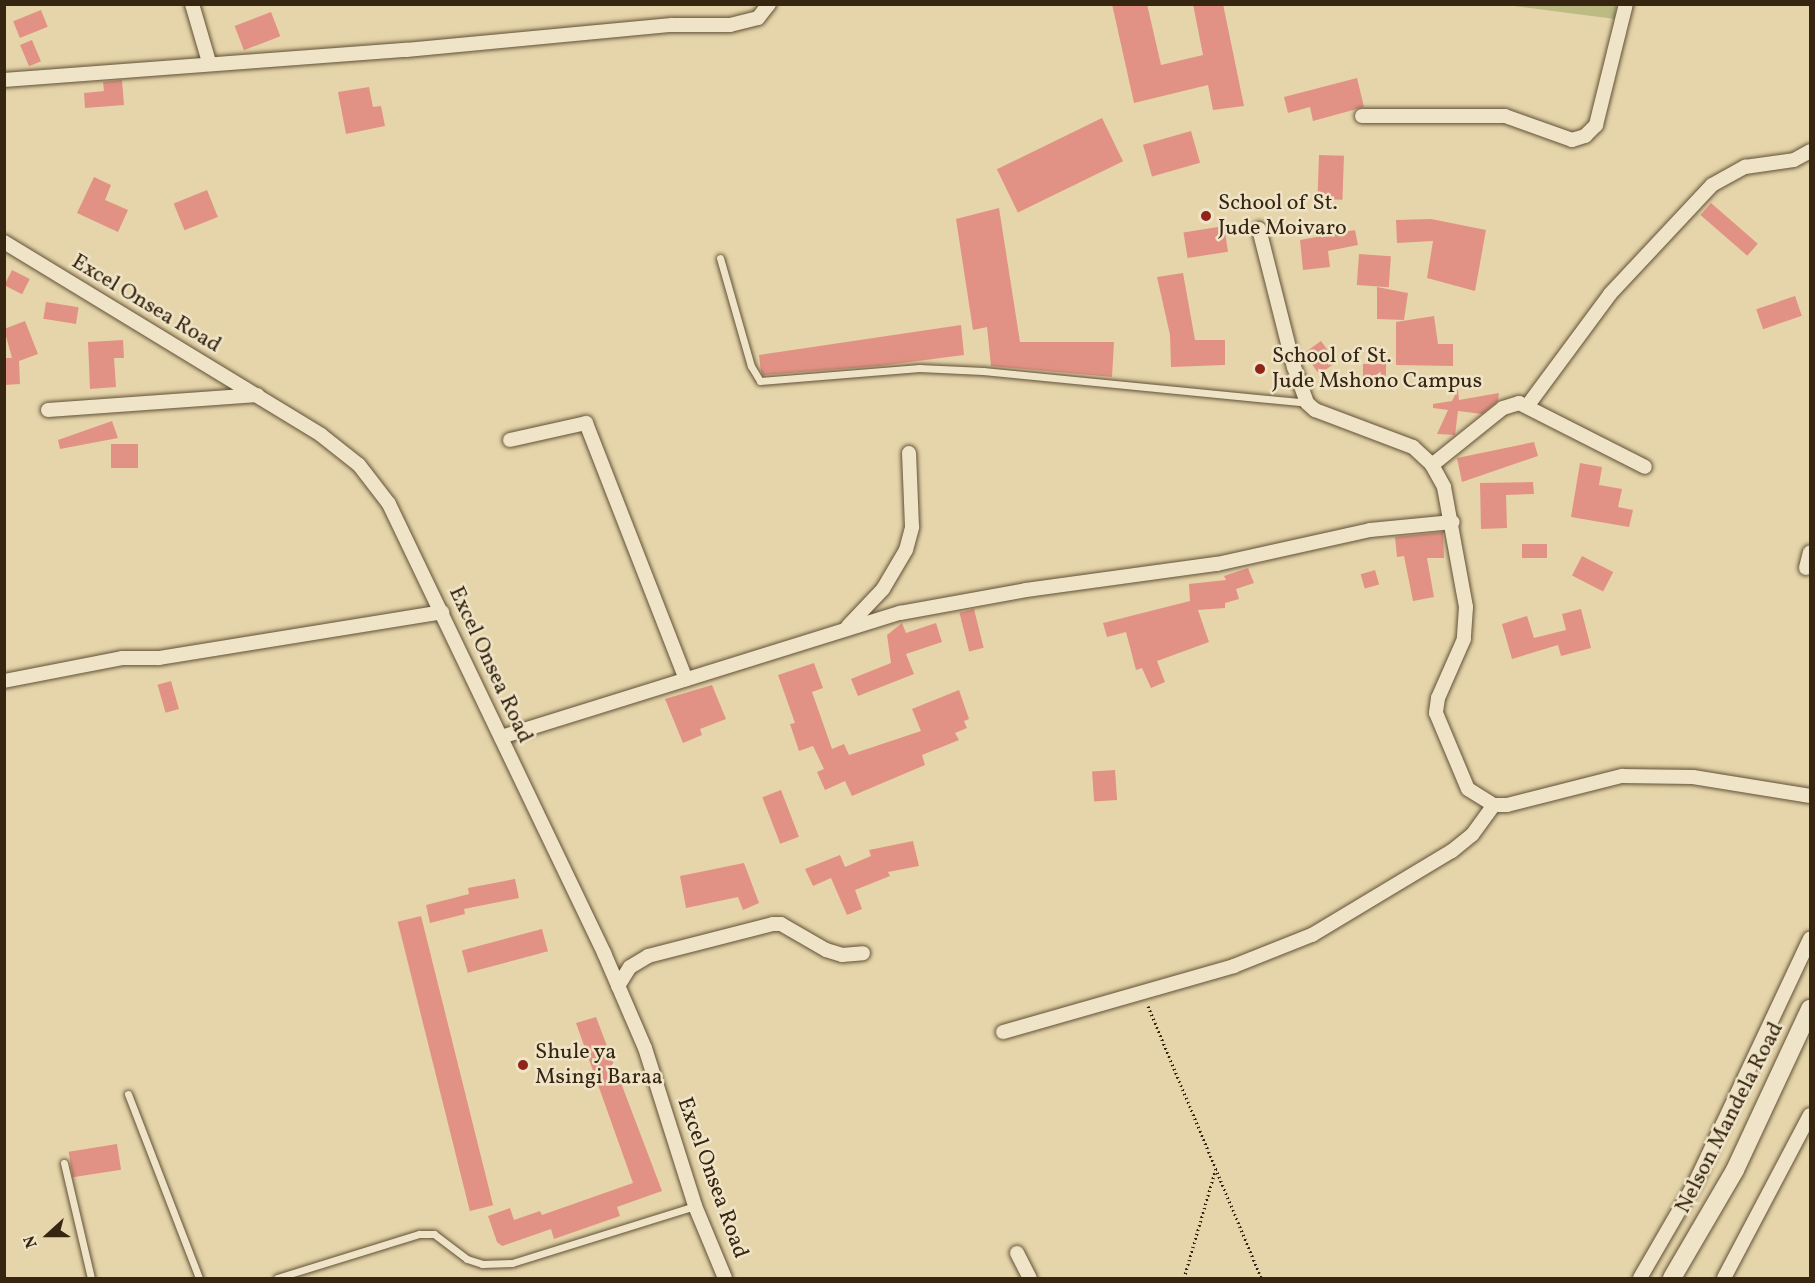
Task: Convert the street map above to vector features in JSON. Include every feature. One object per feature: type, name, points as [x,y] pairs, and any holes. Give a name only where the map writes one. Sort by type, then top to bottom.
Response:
[{"type":"main road","name":"Nelson Mandela Road","points":[[1672,1278],[1735,1170],[1810,1009]]},
{"type":"street","points":[[192,4],[209,62]]},
{"type":"street","points":[[4,80],[209,62],[395,51],[672,25],[730,25],[758,18],[769,4]]},
{"type":"street","points":[[1362,116],[1505,116],[1572,140],[1585,136],[1596,125],[1626,4]]},
{"type":"street","points":[[1528,405],[1597,309],[1712,185],[1745,167],[1794,160],[1810,151]]},
{"type":"street","points":[[1259,229],[1294,367],[1307,403],[1315,410],[1404,441],[1432,465],[1444,487],[1453,522],[1466,618],[1464,639],[1438,698],[1436,713],[1468,789],[1494,805],[1542,797],[1622,776],[1693,777],[1810,796]]},
{"type":"street","name":"Excel Onsea Road","points":[[4,242],[257,395],[336,446],[372,479],[390,504],[618,986],[645,1048],[695,1206],[725,1278]]},
{"type":"street","points":[[48,410],[257,395]]},
{"type":"street","points":[[1432,465],[1503,408],[1512,404],[1528,405],[1645,467]]},
{"type":"street","points":[[510,440],[586,423],[686,679]]},
{"type":"street","points":[[846,628],[883,589],[906,550],[912,527],[909,453]]},
{"type":"street","points":[[501,737],[846,628],[982,597],[1217,564],[1370,530],[1453,522]]},
{"type":"street","points":[[1806,568],[1810,552]]},
{"type":"street","points":[[4,681],[122,658],[159,658],[442,612]]},
{"type":"street","points":[[1003,1032],[1234,966],[1312,935],[1452,851],[1472,835],[1494,805]]},
{"type":"street","points":[[618,986],[630,967],[648,956],[773,924],[782,924],[826,950],[842,955],[863,953]]},
{"type":"street","points":[[1640,1278],[1695,1183],[1810,939]]},
{"type":"street","points":[[1725,1278],[1810,1115]]},
{"type":"street","points":[[1017,1253],[1030,1278]]},
{"type":"lane","points":[[720,258],[751,366],[760,381],[919,368],[962,370],[1307,403]]},
{"type":"lane","points":[[128,1094],[198,1278]]},
{"type":"lane","points":[[64,1163],[91,1278]]},
{"type":"lane","points":[[277,1278],[419,1234],[434,1234],[467,1259],[482,1264],[512,1263],[695,1206]]},
{"type":"path","points":[[1142,992],[1261,1278]]},
{"type":"path","points":[[1184,1278],[1216,1168]]},
{"type":"shaded area","points":[[1506,5],[1616,5],[1615,19]]},
{"type":"building","points":[[1112,4],[1147,4],[1161,65],[1203,55],[1193,4],[1223,4],[1244,106],[1213,110],[1208,85],[1134,103]]},
{"type":"building","points":[[41,10],[48,27],[20,38],[13,21]]},
{"type":"building","points":[[271,12],[280,36],[244,50],[235,26]]},
{"type":"building","points":[[32,40],[41,61],[29,66],[20,45]]},
{"type":"building","points":[[1357,78],[1364,107],[1313,121],[1310,107],[1288,113],[1284,97]]},
{"type":"building","points":[[122,80],[124,105],[85,108],[84,93],[104,91],[103,82]]},
{"type":"building","points":[[369,87],[373,107],[381,106],[385,126],[346,134],[338,92]]},
{"type":"building","points":[[1102,118],[1123,161],[1018,212],[997,169]]},
{"type":"building","points":[[1191,131],[1200,163],[1152,177],[1143,145]]},
{"type":"building","points":[[1319,155],[1344,156],[1342,200],[1317,199]]},
{"type":"building","points":[[94,177],[111,185],[105,200],[128,210],[118,232],[77,213]]},
{"type":"building","points":[[207,190],[218,217],[184,230],[174,203]]},
{"type":"building","points":[[1711,203],[1758,244],[1747,256],[1701,215]]},
{"type":"building","points":[[999,208],[1020,342],[1114,342],[1112,377],[991,366],[987,327],[973,330],[956,219]]},
{"type":"building","points":[[1431,219],[1486,230],[1475,291],[1427,278],[1433,241],[1397,243],[1396,220]]},
{"type":"building","points":[[1224,226],[1228,252],[1188,258],[1184,232]]},
{"type":"building","points":[[1355,230],[1358,245],[1328,251],[1330,267],[1303,270],[1300,240]]},
{"type":"building","points":[[1359,254],[1391,256],[1389,287],[1357,285]]},
{"type":"building","points":[[12,270],[30,279],[22,294],[4,285]]},
{"type":"building","points":[[1183,273],[1195,340],[1225,340],[1225,365],[1171,367],[1170,335],[1157,277]]},
{"type":"building","points":[[1377,287],[1408,293],[1404,320],[1377,319]]},
{"type":"building","points":[[1795,296],[1802,316],[1763,329],[1756,309]]},
{"type":"building","points":[[46,302],[79,307],[76,324],[43,319]]},
{"type":"building","points":[[1434,316],[1438,344],[1453,344],[1453,366],[1396,365],[1396,322]]},
{"type":"building","points":[[25,321],[38,354],[19,361],[20,384],[4,385],[4,358],[12,358],[4,329]]},
{"type":"building","points":[[961,325],[964,355],[879,366],[763,375],[761,372],[759,355]]},
{"type":"building","points":[[123,340],[124,358],[114,358],[116,387],[90,389],[88,342]]},
{"type":"building","points":[[1321,341],[1336,362],[1319,374],[1304,353]]},
{"type":"building","points":[[1363,364],[1386,364],[1386,385],[1363,385]]},
{"type":"building","points":[[1458,389],[1459,400],[1499,393],[1498,401],[1482,414],[1458,411],[1455,435],[1437,434],[1448,410],[1433,408],[1433,404],[1452,401]]},
{"type":"building","points":[[112,421],[118,438],[60,449],[58,440]]},
{"type":"building","points":[[1534,442],[1538,456],[1462,482],[1457,458]]},
{"type":"building","points":[[111,444],[138,444],[138,468],[111,468]]},
{"type":"building","points":[[1580,463],[1602,467],[1599,485],[1622,489],[1618,507],[1633,510],[1629,527],[1571,517]]},
{"type":"building","points":[[1533,482],[1534,494],[1506,495],[1507,528],[1481,529],[1480,483]]},
{"type":"building","points":[[1443,532],[1444,558],[1427,558],[1434,597],[1413,601],[1404,556],[1397,557],[1395,537]]},
{"type":"building","points":[[1522,544],[1547,544],[1547,558],[1522,558]]},
{"type":"building","points":[[1582,556],[1613,572],[1603,591],[1572,576]]},
{"type":"building","points":[[1248,568],[1254,583],[1236,589],[1239,599],[1225,603],[1225,608],[1198,610],[1209,642],[1157,661],[1165,682],[1151,688],[1142,668],[1136,670],[1126,632],[1107,637],[1103,623],[1190,601],[1189,584],[1226,580],[1224,576]]},
{"type":"building","points":[[1375,570],[1379,584],[1365,589],[1361,574]]},
{"type":"building","points":[[974,609],[984,648],[969,651],[959,613]]},
{"type":"building","points":[[1581,609],[1591,648],[1561,656],[1558,645],[1512,659],[1502,624],[1527,616],[1534,638],[1566,630],[1562,614]]},
{"type":"building","points":[[902,623],[906,633],[936,623],[942,642],[906,654],[914,674],[858,696],[851,679],[891,663],[887,635]]},
{"type":"building","points":[[814,663],[823,688],[812,692],[832,749],[844,744],[849,755],[921,731],[912,709],[959,690],[969,719],[964,721],[967,728],[955,733],[959,740],[922,755],[925,765],[852,796],[845,781],[825,790],[817,772],[824,769],[813,746],[799,751],[790,724],[795,723],[778,675]]},
{"type":"building","points":[[171,681],[179,709],[166,713],[158,685]]},
{"type":"building","points":[[712,685],[726,719],[700,729],[702,735],[683,743],[665,699]]},
{"type":"building","points":[[1115,770],[1117,800],[1094,802],[1092,772]]},
{"type":"building","points":[[781,790],[799,837],[780,844],[762,797]]},
{"type":"building","points":[[913,841],[919,866],[888,872],[890,876],[855,890],[862,909],[847,915],[831,878],[813,886],[805,869],[840,855],[845,867],[871,856],[869,850]]},
{"type":"building","points":[[744,863],[759,903],[743,910],[738,897],[686,908],[680,876]]},
{"type":"building","points":[[515,879],[519,898],[464,909],[465,914],[430,923],[426,905],[469,894],[468,888]]},
{"type":"building","points":[[421,916],[493,1205],[470,1211],[398,922]]},
{"type":"building","points":[[542,929],[548,951],[468,973],[462,950]]},
{"type":"building","points":[[596,1017],[662,1191],[617,1207],[620,1216],[554,1239],[551,1229],[502,1246],[497,1242],[488,1216],[510,1208],[514,1220],[540,1211],[542,1215],[633,1183],[576,1023]]},
{"type":"building","points":[[117,1144],[121,1170],[73,1177],[69,1152]]},
{"type":"place","name":"School of St. Jude Moivaro","points":[[1206,216]]},
{"type":"place","name":"School of St. Jude Mshono Campus","points":[[1260,369]]},
{"type":"place","name":"Shule ya Msingi Baraa","points":[[523,1065]]}]
